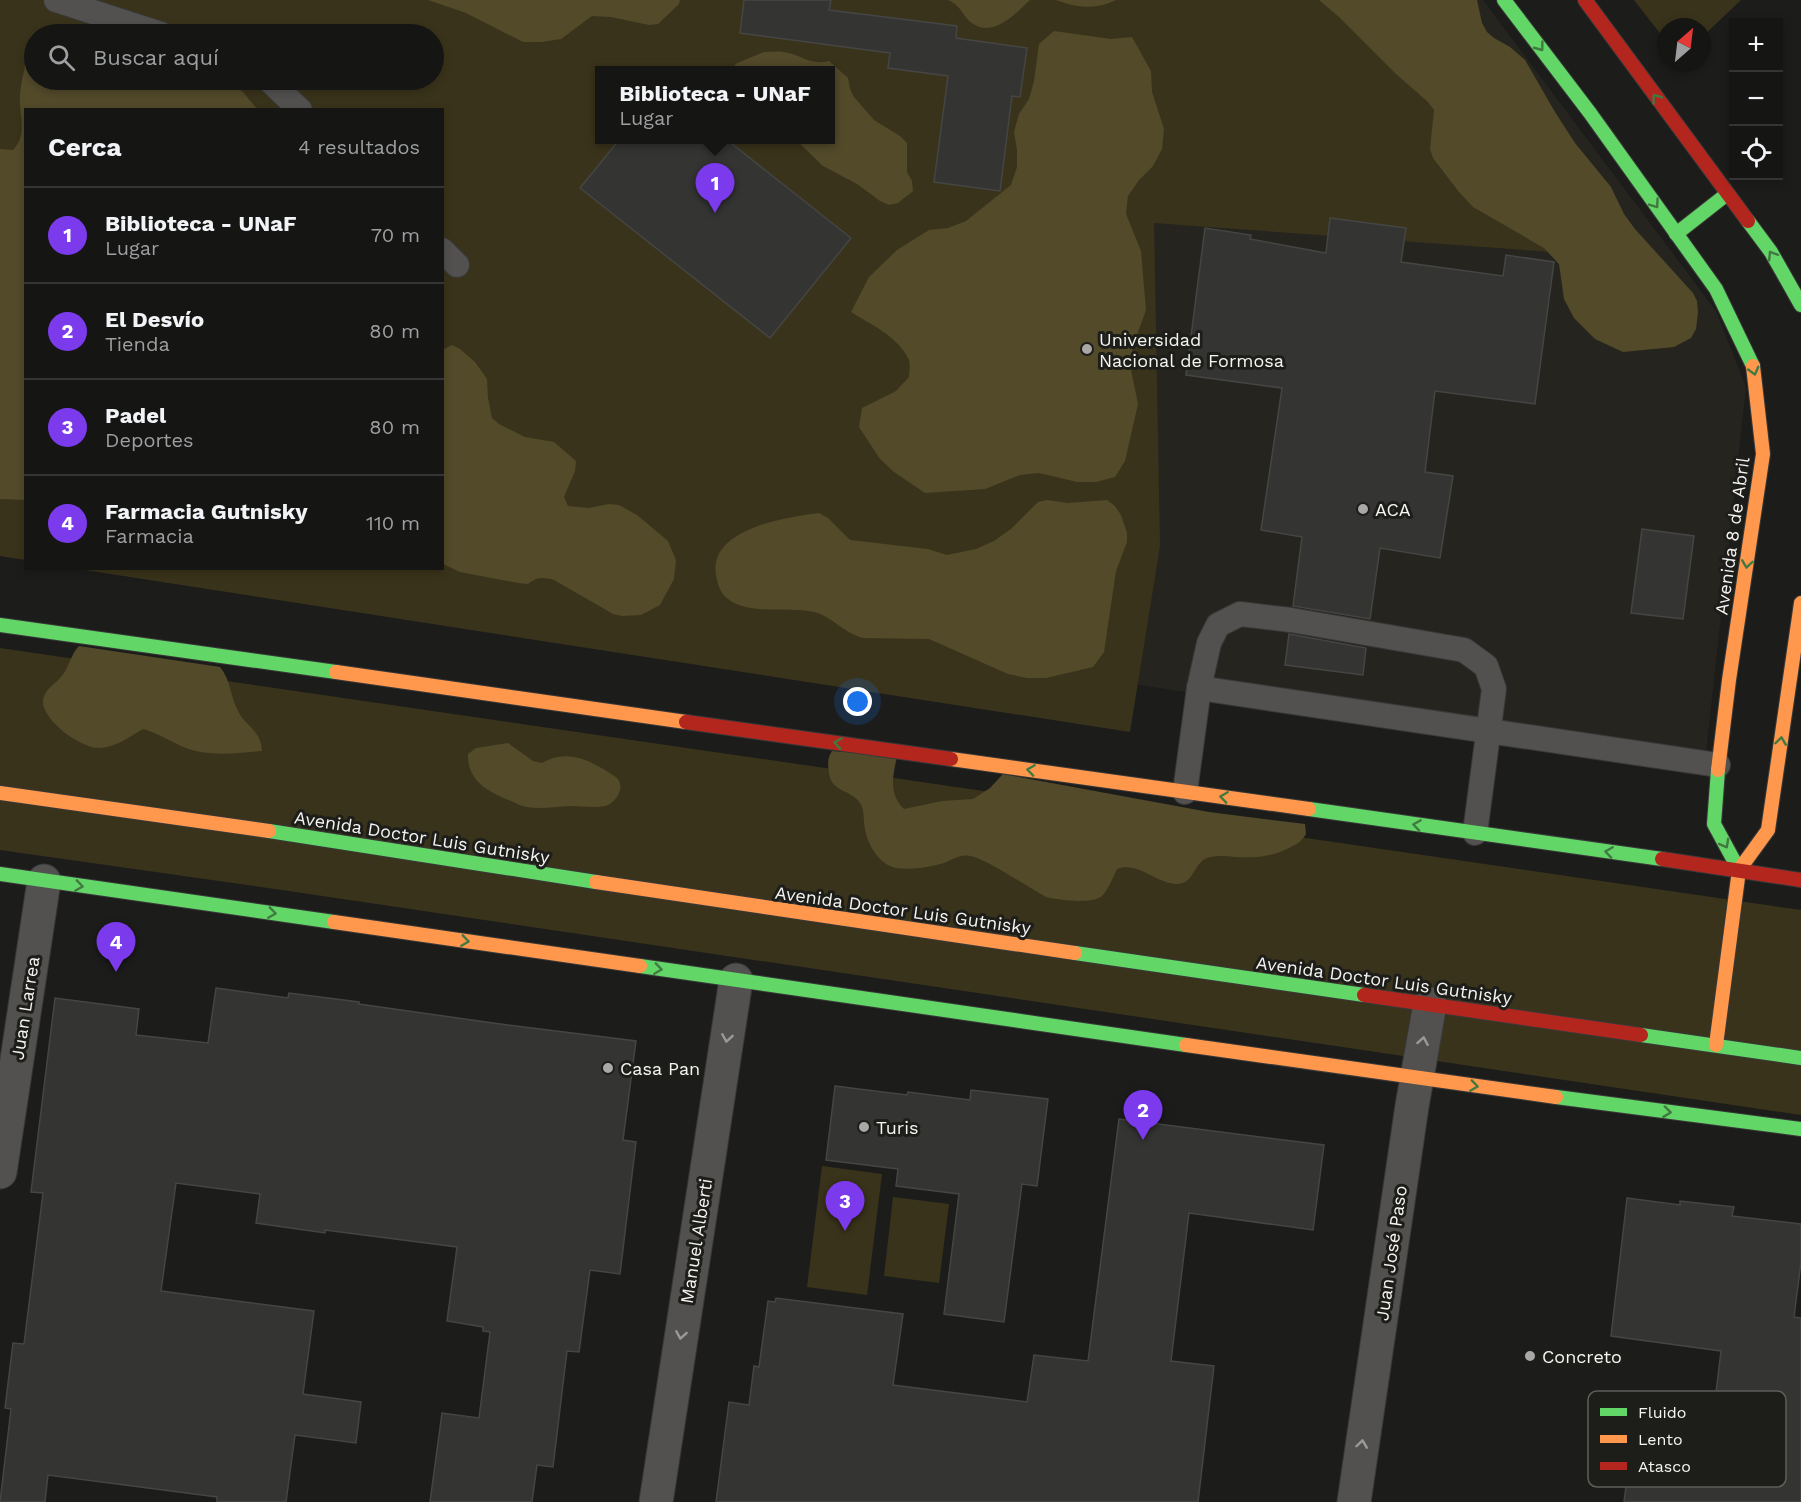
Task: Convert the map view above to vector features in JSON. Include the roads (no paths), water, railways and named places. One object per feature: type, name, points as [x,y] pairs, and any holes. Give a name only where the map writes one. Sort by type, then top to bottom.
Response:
[{"type":"main road","name":"Avenida 8 de Abril","points":[[1504,0],[1590,113],[1716,289],[1755,370],[1763,454],[1719,765],[1714,824],[1739,870]]},
{"type":"main road","points":[[1585,0],[1771,252],[1801,305]]},
{"type":"main road","points":[[1676,234],[1727,194]]},
{"type":"main road","points":[[1716,1045],[1739,870],[1768,830],[1801,603]]},
{"type":"main road","points":[[0,625],[1801,880]]},
{"type":"main road","name":"Avenida Doctor Luis Gutnisky","points":[[0,793],[205,821],[771,909],[1801,1058]]},
{"type":"main road","points":[[0,874],[1416,1078],[1801,1129]]},
{"type":"street","name":"Juan Larrea","points":[[0,1172],[44,881]]},
{"type":"street","name":"Manuel Alberti","points":[[656,1502],[736,980]]},
{"type":"street","name":"Juan José Paso","points":[[1354,1502],[1416,1078],[1430,1005]]},
{"type":"lane","points":[[56,0],[130,24]]},
{"type":"lane","points":[[279,90],[298,108]]},
{"type":"lane","points":[[1185,792],[1199,688],[1209,643],[1218,625],[1240,614],[1291,620],[1464,650],[1486,666],[1494,689],[1475,833]]},
{"type":"lane","points":[[1199,688],[1719,765]]},
{"type":"place","name":"Biblioteca - UNaF","points":[[715,213]]},
{"type":"place","name":"Universidad Nacional de Formosa","points":[[1087,349]]},
{"type":"place","name":"ACA","points":[[1363,509]]},
{"type":"place","name":"Farmacia Gutnisky","points":[[116,972]]},
{"type":"place","name":"Casa Pan","points":[[608,1068]]},
{"type":"place","name":"Turis","points":[[864,1127]]},
{"type":"place","name":"El Desvío","points":[[1143,1140]]},
{"type":"place","name":"Padel","points":[[845,1231]]},
{"type":"place","name":"Concreto","points":[[1530,1356]]}]
